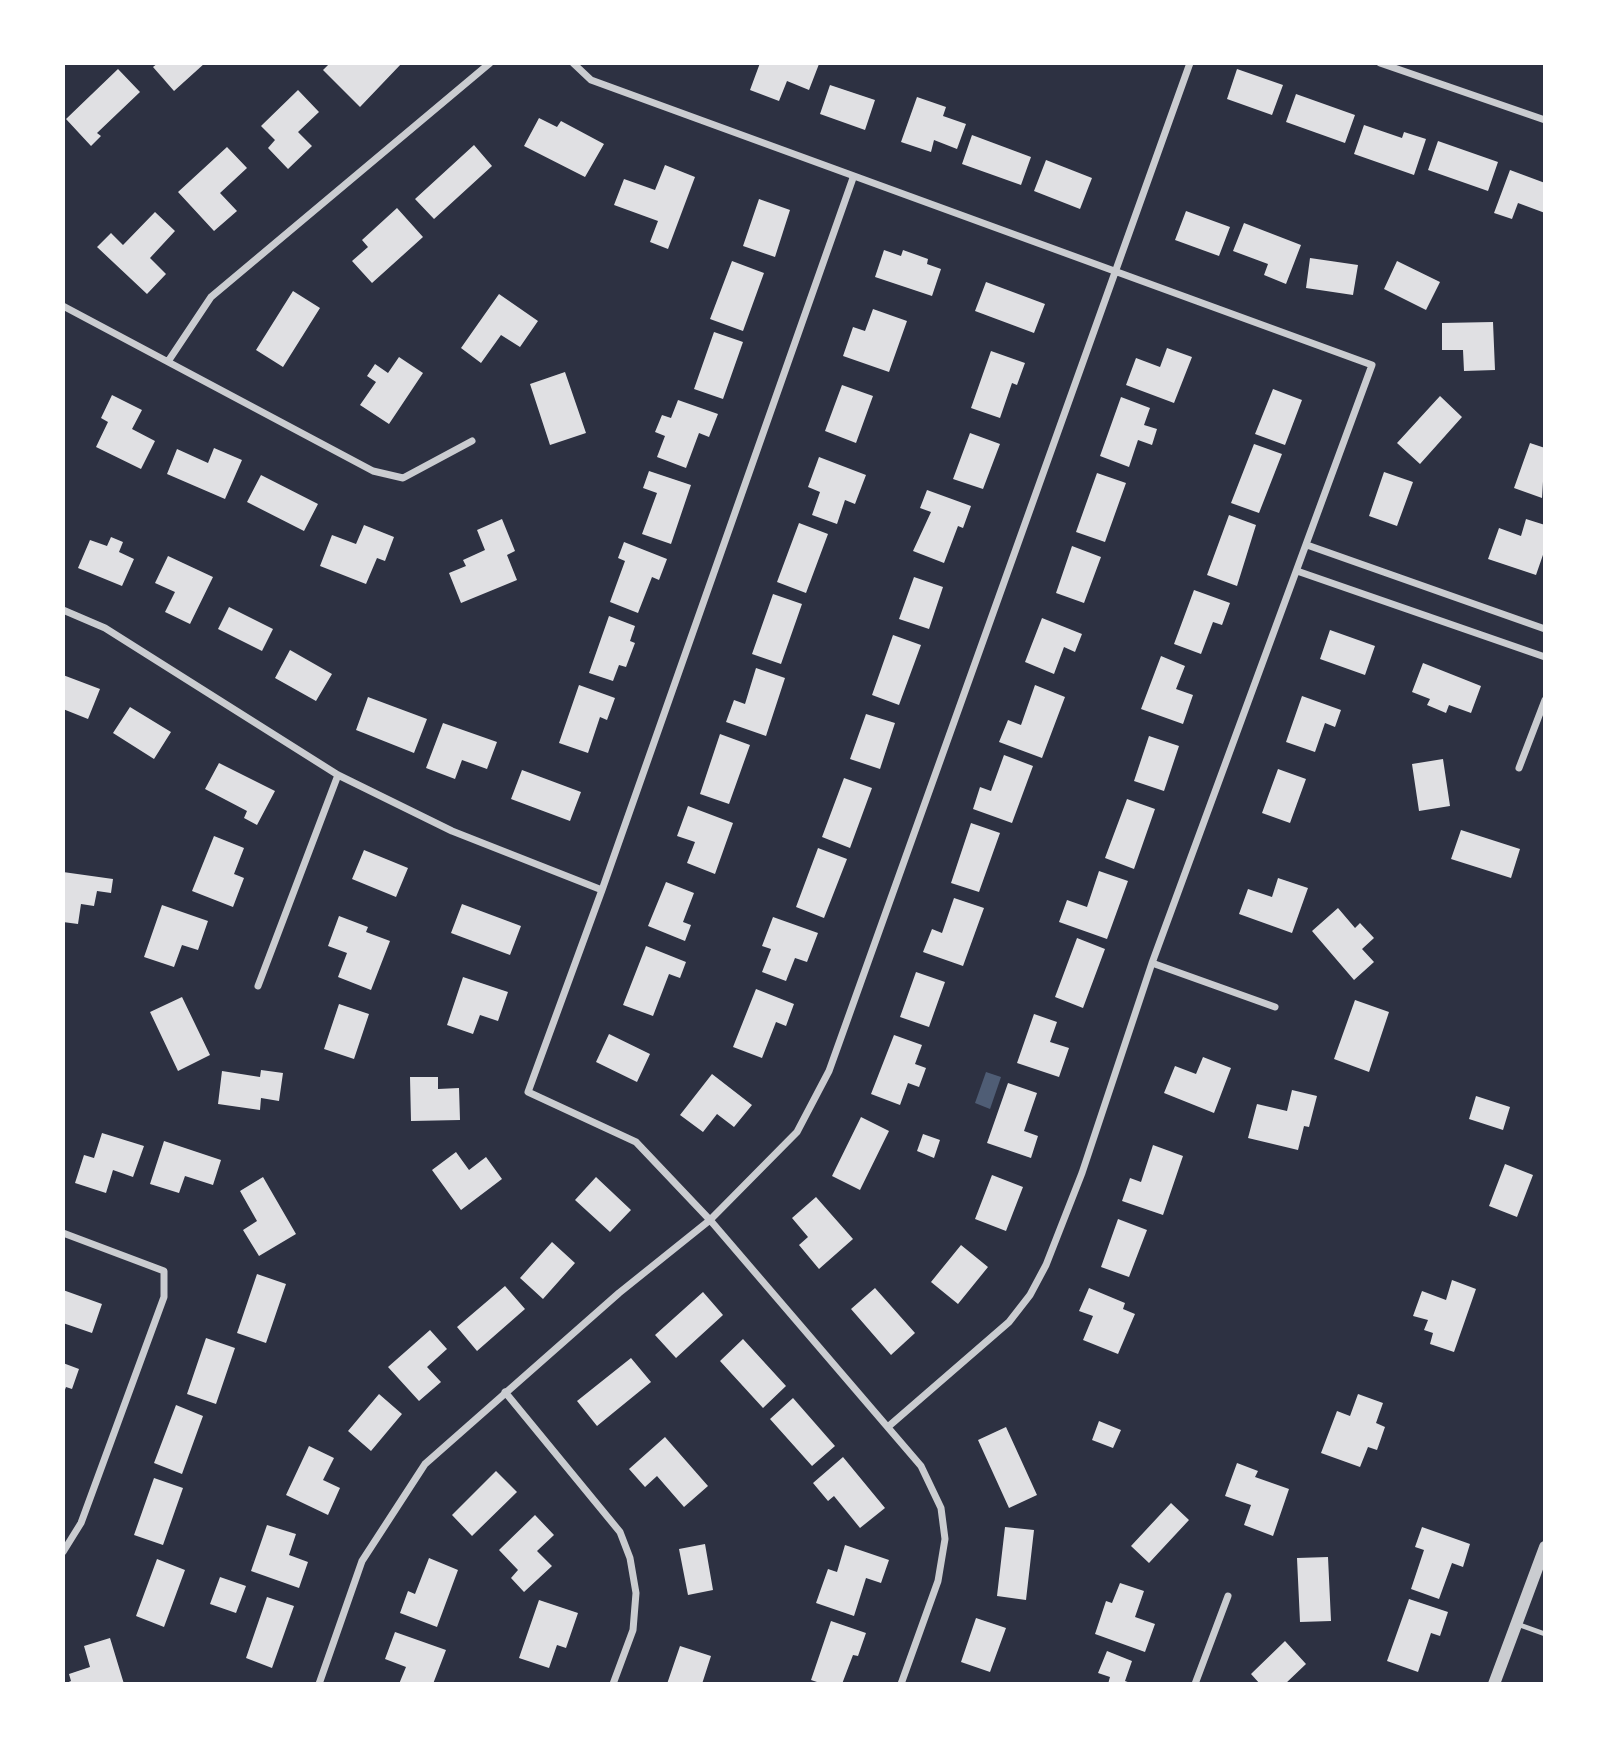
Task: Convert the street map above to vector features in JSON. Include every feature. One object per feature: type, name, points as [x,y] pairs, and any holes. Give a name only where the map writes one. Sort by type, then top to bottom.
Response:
[{"type":"street","points":[[169,360],[211,298],[491,63]]},
{"type":"street","points":[[573,63],[591,80],[853,178],[1372,365],[1152,963],[1082,1173],[1046,1265],[1030,1295],[999,1331],[889,1426]]},
{"type":"street","points":[[318,1684],[362,1561],[425,1464],[620,1293],[710,1220],[797,1132],[829,1071],[1113,270],[1190,63]]},
{"type":"street","points":[[1380,63],[1545,121]]},
{"type":"street","points":[[853,178],[528,1092],[636,1142],[710,1220],[921,1466],[941,1508],[945,1539],[938,1581],[901,1684]]},
{"type":"street","points":[[63,306],[169,360],[373,471],[403,478],[472,441]]},
{"type":"street","points":[[1307,545],[1545,629]]},
{"type":"street","points":[[1297,571],[1545,657]]},
{"type":"street","points":[[63,610],[105,628],[338,775],[452,831],[602,890]]},
{"type":"street","points":[[1519,768],[1545,700]]},
{"type":"street","points":[[258,986],[338,775]]},
{"type":"street","points":[[1152,963],[1275,1007]]},
{"type":"street","points":[[63,1233],[164,1271],[163,1297],[81,1523],[64,1552]]},
{"type":"street","points":[[505,1392],[620,1532],[629,1558],[636,1593],[632,1630],[613,1684]]},
{"type":"street","points":[[1494,1684],[1545,1547]]},
{"type":"street","points":[[1195,1684],[1228,1596]]},
{"type":"lane","points":[[1517,1624],[1545,1634]]},
{"type":"water","points":[[986,1072],[1001,1077],[990,1109],[975,1103]]},
{"type":"building","points":[[158,63],[205,63],[174,91],[153,67]]},
{"type":"building","points":[[330,63],[402,63],[360,107],[323,70]]},
{"type":"building","points":[[760,63],[819,64],[809,90],[787,81],[779,101],[750,90]]},
{"type":"building","points":[[118,69],[140,92],[97,133],[101,136],[91,146],[66,119]]},
{"type":"building","points":[[1237,69],[1283,85],[1272,115],[1227,99]]},
{"type":"building","points":[[830,85],[875,100],[865,130],[820,114]]},
{"type":"building","points":[[298,90],[319,112],[298,132],[312,146],[288,169],[268,148],[275,140],[261,126]]},
{"type":"building","points":[[1296,94],[1355,115],[1345,143],[1286,122]]},
{"type":"building","points":[[917,97],[946,107],[943,116],[966,124],[957,149],[934,140],[931,152],[901,142]]},
{"type":"building","points":[[539,118],[557,127],[561,121],[604,144],[585,177],[524,146]]},
{"type":"building","points":[[1364,125],[1402,138],[1404,132],[1426,139],[1414,175],[1354,154]]},
{"type":"building","points":[[972,135],[1031,157],[1021,185],[962,164]]},
{"type":"building","points":[[1438,141],[1498,162],[1488,191],[1428,170]]},
{"type":"building","points":[[474,145],[492,166],[434,219],[415,199]]},
{"type":"building","points":[[227,147],[247,168],[220,193],[237,211],[214,231],[178,192]]},
{"type":"building","points":[[1046,160],[1092,178],[1080,209],[1034,191]]},
{"type":"building","points":[[665,165],[695,177],[668,249],[650,242],[658,221],[614,205],[624,179],[655,190]]},
{"type":"building","points":[[1510,170],[1545,183],[1545,213],[1518,203],[1512,219],[1494,213]]},
{"type":"building","points":[[759,199],[790,210],[775,257],[743,246]]},
{"type":"building","points":[[397,208],[423,237],[372,283],[352,261],[368,247],[362,240]]},
{"type":"building","points":[[1186,211],[1230,227],[1219,256],[1175,240]]},
{"type":"building","points":[[155,212],[175,231],[150,258],[166,274],[147,294],[97,247],[111,233],[123,245]]},
{"type":"building","points":[[1244,223],[1301,245],[1286,284],[1264,275],[1268,264],[1233,251]]},
{"type":"building","points":[[884,250],[901,256],[903,250],[928,259],[927,264],[941,269],[932,296],[875,277]]},
{"type":"building","points":[[1310,258],[1358,265],[1353,295],[1306,288]]},
{"type":"building","points":[[732,261],[764,273],[743,331],[710,319]]},
{"type":"building","points":[[1397,261],[1440,282],[1426,310],[1384,289]]},
{"type":"building","points":[[986,282],[1045,304],[1034,333],[975,311]]},
{"type":"building","points":[[293,291],[320,308],[283,367],[256,350]]},
{"type":"building","points":[[499,294],[538,321],[520,347],[501,335],[481,363],[461,348]]},
{"type":"building","points":[[873,309],[907,321],[889,372],[843,356],[853,327],[865,331]]},
{"type":"building","points":[[1493,322],[1495,370],[1464,371],[1463,350],[1442,350],[1442,323]]},
{"type":"building","points":[[714,332],[743,342],[723,399],[694,389]]},
{"type":"building","points":[[1167,348],[1192,357],[1174,403],[1126,385],[1136,358],[1160,367]]},
{"type":"building","points":[[991,351],[1025,363],[1017,385],[1012,383],[1000,418],[971,408]]},
{"type":"building","points":[[399,357],[423,373],[389,424],[360,405],[376,382],[367,376],[375,364],[388,373]]},
{"type":"building","points":[[565,372],[586,433],[550,445],[530,384]]},
{"type":"building","points":[[842,385],[873,396],[856,443],[825,431]]},
{"type":"building","points":[[1273,389],[1302,400],[1285,445],[1255,434]]},
{"type":"building","points":[[112,395],[142,410],[132,429],[155,441],[141,469],[96,447],[108,422],[101,418]]},
{"type":"building","points":[[1440,396],[1462,417],[1420,464],[1397,443]]},
{"type":"building","points":[[1121,397],[1150,408],[1144,425],[1157,429],[1152,445],[1138,440],[1129,467],[1100,456]]},
{"type":"building","points":[[678,400],[718,414],[709,437],[699,433],[686,468],[657,457],[665,436],[655,432],[662,415],[671,418]]},
{"type":"building","points":[[970,433],[1000,444],[983,489],[953,479]]},
{"type":"building","points":[[1530,443],[1545,448],[1542,498],[1514,488]]},
{"type":"building","points":[[1254,444],[1282,454],[1259,513],[1231,503]]},
{"type":"building","points":[[214,448],[242,460],[225,499],[167,474],[177,449],[208,463]]},
{"type":"building","points":[[819,457],[866,475],[855,504],[845,500],[837,524],[812,515],[820,492],[808,487]]},
{"type":"building","points":[[649,471],[691,485],[671,544],[642,534],[657,493],[643,488]]},
{"type":"building","points":[[1384,472],[1413,482],[1397,526],[1369,516]]},
{"type":"building","points":[[1097,473],[1126,483],[1105,542],[1076,532]]},
{"type":"building","points":[[261,475],[318,504],[304,531],[247,502]]},
{"type":"building","points":[[927,490],[971,506],[963,528],[958,526],[944,563],[913,551],[931,512],[920,508]]},
{"type":"building","points":[[1229,515],[1256,525],[1237,586],[1207,575]]},
{"type":"building","points":[[502,519],[515,551],[507,555],[517,580],[461,603],[449,573],[466,566],[463,560],[485,550],[477,530]]},
{"type":"building","points":[[1526,519],[1545,525],[1545,549],[1536,575],[1488,559],[1499,528],[1521,536]]},
{"type":"building","points":[[799,523],[828,534],[806,593],[777,582]]},
{"type":"building","points":[[364,525],[394,537],[385,561],[377,558],[366,584],[320,566],[332,535],[356,544]]},
{"type":"building","points":[[111,537],[123,542],[119,552],[134,559],[122,586],[78,568],[90,540],[107,546]]},
{"type":"building","points":[[624,542],[667,559],[659,580],[652,577],[638,613],[610,602],[625,561],[618,558]]},
{"type":"building","points":[[1072,546],[1101,557],[1084,603],[1056,593]]},
{"type":"building","points":[[168,556],[213,577],[190,624],[165,612],[175,592],[155,583]]},
{"type":"building","points":[[914,577],[943,587],[929,629],[899,619]]},
{"type":"building","points":[[1194,590],[1230,603],[1222,625],[1213,622],[1201,654],[1174,644]]},
{"type":"building","points":[[773,594],[802,604],[781,664],[752,654]]},
{"type":"building","points":[[229,607],[273,629],[262,651],[218,629]]},
{"type":"building","points":[[609,616],[635,626],[630,641],[635,643],[626,667],[619,665],[613,681],[589,673]]},
{"type":"building","points":[[1042,618],[1082,634],[1075,652],[1064,647],[1054,674],[1025,662]]},
{"type":"building","points":[[1330,630],[1375,646],[1365,675],[1320,659]]},
{"type":"building","points":[[893,635],[921,645],[899,705],[872,695]]},
{"type":"building","points":[[290,650],[332,674],[316,701],[275,678]]},
{"type":"building","points":[[1161,656],[1185,666],[1176,689],[1193,695],[1183,724],[1141,709]]},
{"type":"building","points":[[1423,663],[1481,686],[1471,713],[1449,705],[1446,713],[1427,705],[1430,699],[1412,692]]},
{"type":"building","points":[[756,668],[785,678],[766,736],[726,722],[734,700],[745,704]]},
{"type":"building","points":[[63,675],[100,689],[88,719],[63,709]]},
{"type":"building","points":[[579,685],[615,698],[607,720],[600,717],[588,753],[559,743]]},
{"type":"building","points":[[1035,685],[1065,697],[1042,758],[999,742],[1008,720],[1021,725]]},
{"type":"building","points":[[1302,696],[1341,710],[1335,727],[1325,723],[1315,752],[1286,742]]},
{"type":"building","points":[[368,697],[427,719],[414,753],[356,730]]},
{"type":"building","points":[[130,707],[171,732],[154,759],[113,733]]},
{"type":"building","points":[[866,714],[895,723],[880,769],[850,759]]},
{"type":"building","points":[[443,723],[497,742],[487,769],[462,760],[455,779],[426,768]]},
{"type":"building","points":[[720,734],[750,745],[729,804],[700,794]]},
{"type":"building","points":[[1149,736],[1179,746],[1164,791],[1134,781]]},
{"type":"building","points":[[1004,755],[1033,766],[1012,823],[973,809],[980,787],[991,791]]},
{"type":"building","points":[[1443,759],[1450,806],[1419,811],[1412,764]]},
{"type":"building","points":[[219,763],[275,791],[257,825],[244,818],[247,811],[205,789]]},
{"type":"building","points":[[1278,769],[1306,779],[1290,823],[1262,813]]},
{"type":"building","points":[[522,770],[581,792],[570,821],[511,799]]},
{"type":"building","points":[[844,778],[872,788],[850,848],[822,837]]},
{"type":"building","points":[[1127,799],[1155,809],[1134,869],[1105,858]]},
{"type":"building","points":[[688,806],[733,823],[715,874],[687,863],[695,842],[677,836]]},
{"type":"building","points":[[971,823],[1000,833],[979,892],[951,883]]},
{"type":"building","points":[[1461,830],[1520,849],[1511,878],[1451,859]]},
{"type":"building","points":[[214,836],[244,848],[234,874],[244,878],[233,907],[192,891]]},
{"type":"building","points":[[818,848],[847,859],[824,918],[796,907]]},
{"type":"building","points":[[364,850],[408,868],[396,897],[352,879]]},
{"type":"building","points":[[1099,871],[1128,881],[1107,939],[1059,922],[1067,900],[1087,907]]},
{"type":"building","points":[[63,872],[113,879],[111,893],[97,891],[94,906],[81,904],[78,924],[63,922]]},
{"type":"building","points":[[1278,878],[1308,888],[1292,933],[1239,914],[1248,889],[1272,897]]},
{"type":"building","points":[[666,882],[694,893],[683,922],[691,925],[685,941],[648,926]]},
{"type":"building","points":[[954,898],[984,908],[963,966],[923,952],[932,929],[942,933]]},
{"type":"building","points":[[462,904],[521,926],[510,955],[451,933]]},
{"type":"building","points":[[162,905],[208,921],[198,950],[182,945],[174,967],[144,957]]},
{"type":"building","points":[[1338,908],[1355,928],[1360,923],[1374,938],[1362,949],[1374,962],[1354,980],[1312,931]]},
{"type":"building","points":[[339,916],[368,927],[366,932],[390,941],[371,990],[338,977],[347,953],[328,946]]},
{"type":"building","points":[[773,917],[818,933],[807,962],[795,958],[786,981],[762,972],[771,949],[762,946]]},
{"type":"building","points":[[1077,938],[1105,949],[1083,1008],[1055,997]]},
{"type":"building","points":[[646,946],[686,962],[680,978],[669,974],[653,1016],[623,1005]]},
{"type":"building","points":[[916,972],[945,982],[929,1027],[900,1017]]},
{"type":"building","points":[[463,977],[508,992],[498,1021],[480,1015],[473,1034],[447,1025]]},
{"type":"building","points":[[756,989],[794,1004],[786,1026],[776,1022],[762,1058],[733,1047]]},
{"type":"building","points":[[182,997],[210,1055],[178,1071],[150,1012]]},
{"type":"building","points":[[1355,1000],[1389,1012],[1369,1072],[1334,1059]]},
{"type":"building","points":[[339,1004],[369,1014],[354,1059],[324,1049]]},
{"type":"building","points":[[1034,1014],[1057,1022],[1050,1042],[1069,1048],[1059,1077],[1017,1063]]},
{"type":"building","points":[[609,1034],[650,1054],[637,1082],[596,1062]]},
{"type":"building","points":[[894,1035],[922,1045],[915,1064],[926,1068],[919,1087],[908,1083],[900,1105],[871,1094]]},
{"type":"building","points":[[1203,1057],[1231,1068],[1214,1113],[1164,1093],[1175,1066],[1196,1074]]},
{"type":"building","points":[[261,1070],[283,1073],[279,1101],[261,1098],[260,1110],[218,1104],[222,1071],[260,1077]]},
{"type":"building","points":[[712,1074],[752,1105],[734,1127],[717,1114],[703,1132],[680,1115]]},
{"type":"building","points":[[410,1077],[438,1077],[438,1089],[459,1088],[460,1120],[411,1121]]},
{"type":"building","points":[[1008,1083],[1037,1093],[1024,1131],[1038,1136],[1031,1158],[987,1143]]},
{"type":"building","points":[[1292,1090],[1317,1096],[1309,1127],[1304,1126],[1298,1150],[1248,1138],[1257,1104],[1287,1111]]},
{"type":"building","points":[[1476,1096],[1510,1107],[1503,1130],[1469,1119]]},
{"type":"building","points":[[861,1117],[889,1131],[860,1190],[832,1176]]},
{"type":"building","points":[[102,1133],[144,1146],[133,1177],[113,1170],[106,1193],[75,1183],[84,1155],[94,1158]]},
{"type":"building","points":[[923,1134],[940,1140],[934,1158],[917,1151]]},
{"type":"building","points":[[164,1141],[221,1160],[213,1185],[185,1176],[179,1193],[150,1184]]},
{"type":"building","points":[[1153,1145],[1183,1156],[1163,1215],[1122,1201],[1130,1178],[1141,1182]]},
{"type":"building","points":[[456,1152],[469,1170],[486,1157],[502,1179],[461,1210],[432,1170]]},
{"type":"building","points":[[1505,1164],[1533,1175],[1517,1217],[1489,1206]]},
{"type":"building","points":[[992,1175],[1023,1187],[1006,1231],[975,1219]]},
{"type":"building","points":[[263,1177],[296,1234],[259,1256],[243,1230],[257,1221],[240,1191]]},
{"type":"building","points":[[596,1177],[631,1210],[610,1232],[575,1200]]},
{"type":"building","points":[[816,1197],[853,1239],[819,1269],[799,1245],[808,1237],[792,1218]]},
{"type":"building","points":[[1118,1219],[1147,1230],[1129,1277],[1101,1267]]},
{"type":"building","points":[[552,1242],[575,1263],[543,1299],[520,1278]]},
{"type":"building","points":[[961,1245],[988,1267],[958,1304],[931,1282]]},
{"type":"building","points":[[257,1274],[286,1284],[266,1343],[237,1333]]},
{"type":"building","points":[[1452,1280],[1476,1289],[1454,1352],[1430,1344],[1433,1333],[1424,1330],[1428,1320],[1413,1316],[1422,1291],[1446,1300]]},
{"type":"building","points":[[505,1286],[525,1309],[477,1351],[457,1327]]},
{"type":"building","points":[[875,1288],[915,1333],[891,1355],[851,1309]]},
{"type":"building","points":[[1089,1288],[1125,1303],[1123,1309],[1135,1314],[1118,1354],[1083,1340],[1093,1316],[1079,1311]]},
{"type":"building","points":[[63,1290],[102,1304],[92,1333],[63,1323]]},
{"type":"building","points":[[703,1292],[723,1315],[676,1358],[655,1335]]},
{"type":"building","points":[[430,1330],[447,1349],[427,1367],[441,1382],[419,1401],[388,1367]]},
{"type":"building","points":[[206,1338],[235,1348],[216,1404],[187,1394]]},
{"type":"building","points":[[743,1339],[786,1386],[763,1408],[720,1361]]},
{"type":"building","points":[[631,1358],[651,1382],[597,1426],[577,1401]]},
{"type":"building","points":[[63,1363],[79,1369],[72,1389],[66,1387],[63,1395]]},
{"type":"building","points":[[379,1394],[402,1414],[371,1451],[348,1431]]},
{"type":"building","points":[[1358,1394],[1383,1403],[1376,1423],[1385,1427],[1377,1450],[1368,1447],[1360,1467],[1321,1453],[1337,1411],[1350,1416]]},
{"type":"building","points":[[793,1398],[835,1446],[812,1466],[770,1419]]},
{"type":"building","points":[[176,1405],[203,1416],[182,1474],[154,1463]]},
{"type":"building","points":[[1099,1421],[1121,1430],[1113,1448],[1092,1440]]},
{"type":"building","points":[[1006,1427],[1037,1495],[1009,1508],[978,1440]]},
{"type":"building","points":[[665,1437],[708,1486],[684,1507],[657,1476],[645,1487],[629,1469]]},
{"type":"building","points":[[309,1446],[334,1458],[323,1480],[340,1488],[328,1515],[286,1495]]},
{"type":"building","points":[[843,1457],[885,1508],[860,1528],[834,1496],[828,1501],[813,1483]]},
{"type":"building","points":[[1237,1463],[1258,1471],[1255,1477],[1289,1489],[1273,1536],[1244,1525],[1251,1505],[1225,1496]]},
{"type":"building","points":[[496,1471],[517,1492],[472,1536],[452,1515]]},
{"type":"building","points":[[154,1478],[183,1488],[163,1545],[134,1535]]},
{"type":"building","points":[[1171,1503],[1189,1520],[1149,1563],[1131,1546]]},
{"type":"building","points":[[535,1515],[554,1535],[537,1551],[552,1566],[524,1592],[511,1578],[518,1570],[499,1550]]},
{"type":"building","points":[[267,1525],[296,1534],[289,1555],[308,1562],[299,1588],[251,1571]]},
{"type":"building","points":[[1005,1527],[1034,1530],[1026,1600],[997,1596]]},
{"type":"building","points":[[1422,1527],[1470,1544],[1463,1567],[1452,1563],[1439,1599],[1411,1589],[1424,1550],[1415,1547]]},
{"type":"building","points":[[705,1544],[713,1590],[688,1595],[679,1549]]},
{"type":"building","points":[[845,1545],[889,1560],[881,1583],[866,1578],[854,1616],[816,1603],[828,1569],[837,1572]]},
{"type":"building","points":[[1328,1557],[1331,1621],[1300,1622],[1297,1558]]},
{"type":"building","points":[[429,1558],[458,1570],[437,1627],[400,1613],[408,1591],[415,1594]]},
{"type":"building","points":[[157,1559],[185,1570],[164,1627],[136,1616]]},
{"type":"building","points":[[220,1577],[246,1586],[236,1613],[210,1604]]},
{"type":"building","points":[[1120,1583],[1144,1591],[1135,1617],[1155,1624],[1145,1652],[1095,1634],[1106,1601],[1112,1603]]},
{"type":"building","points":[[267,1597],[294,1606],[272,1668],[246,1658]]},
{"type":"building","points":[[1409,1599],[1448,1612],[1440,1636],[1431,1633],[1418,1672],[1387,1661]]},
{"type":"building","points":[[539,1600],[578,1613],[566,1648],[557,1645],[549,1668],[519,1658]]},
{"type":"building","points":[[976,1618],[1006,1628],[990,1672],[961,1662]]},
{"type":"building","points":[[831,1621],[866,1633],[858,1656],[853,1655],[842,1684],[823,1684],[811,1680]]},
{"type":"building","points":[[395,1632],[446,1650],[433,1684],[399,1684],[406,1667],[385,1659]]},
{"type":"building","points":[[110,1638],[124,1684],[64,1684],[71,1681],[69,1674],[90,1667],[84,1646]]},
{"type":"building","points":[[1285,1641],[1306,1664],[1285,1684],[1260,1684],[1251,1674]]},
{"type":"building","points":[[680,1646],[711,1656],[702,1684],[667,1684]]},
{"type":"building","points":[[1107,1651],[1132,1661],[1125,1681],[1133,1684],[1108,1684],[1110,1677],[1098,1673]]}]
